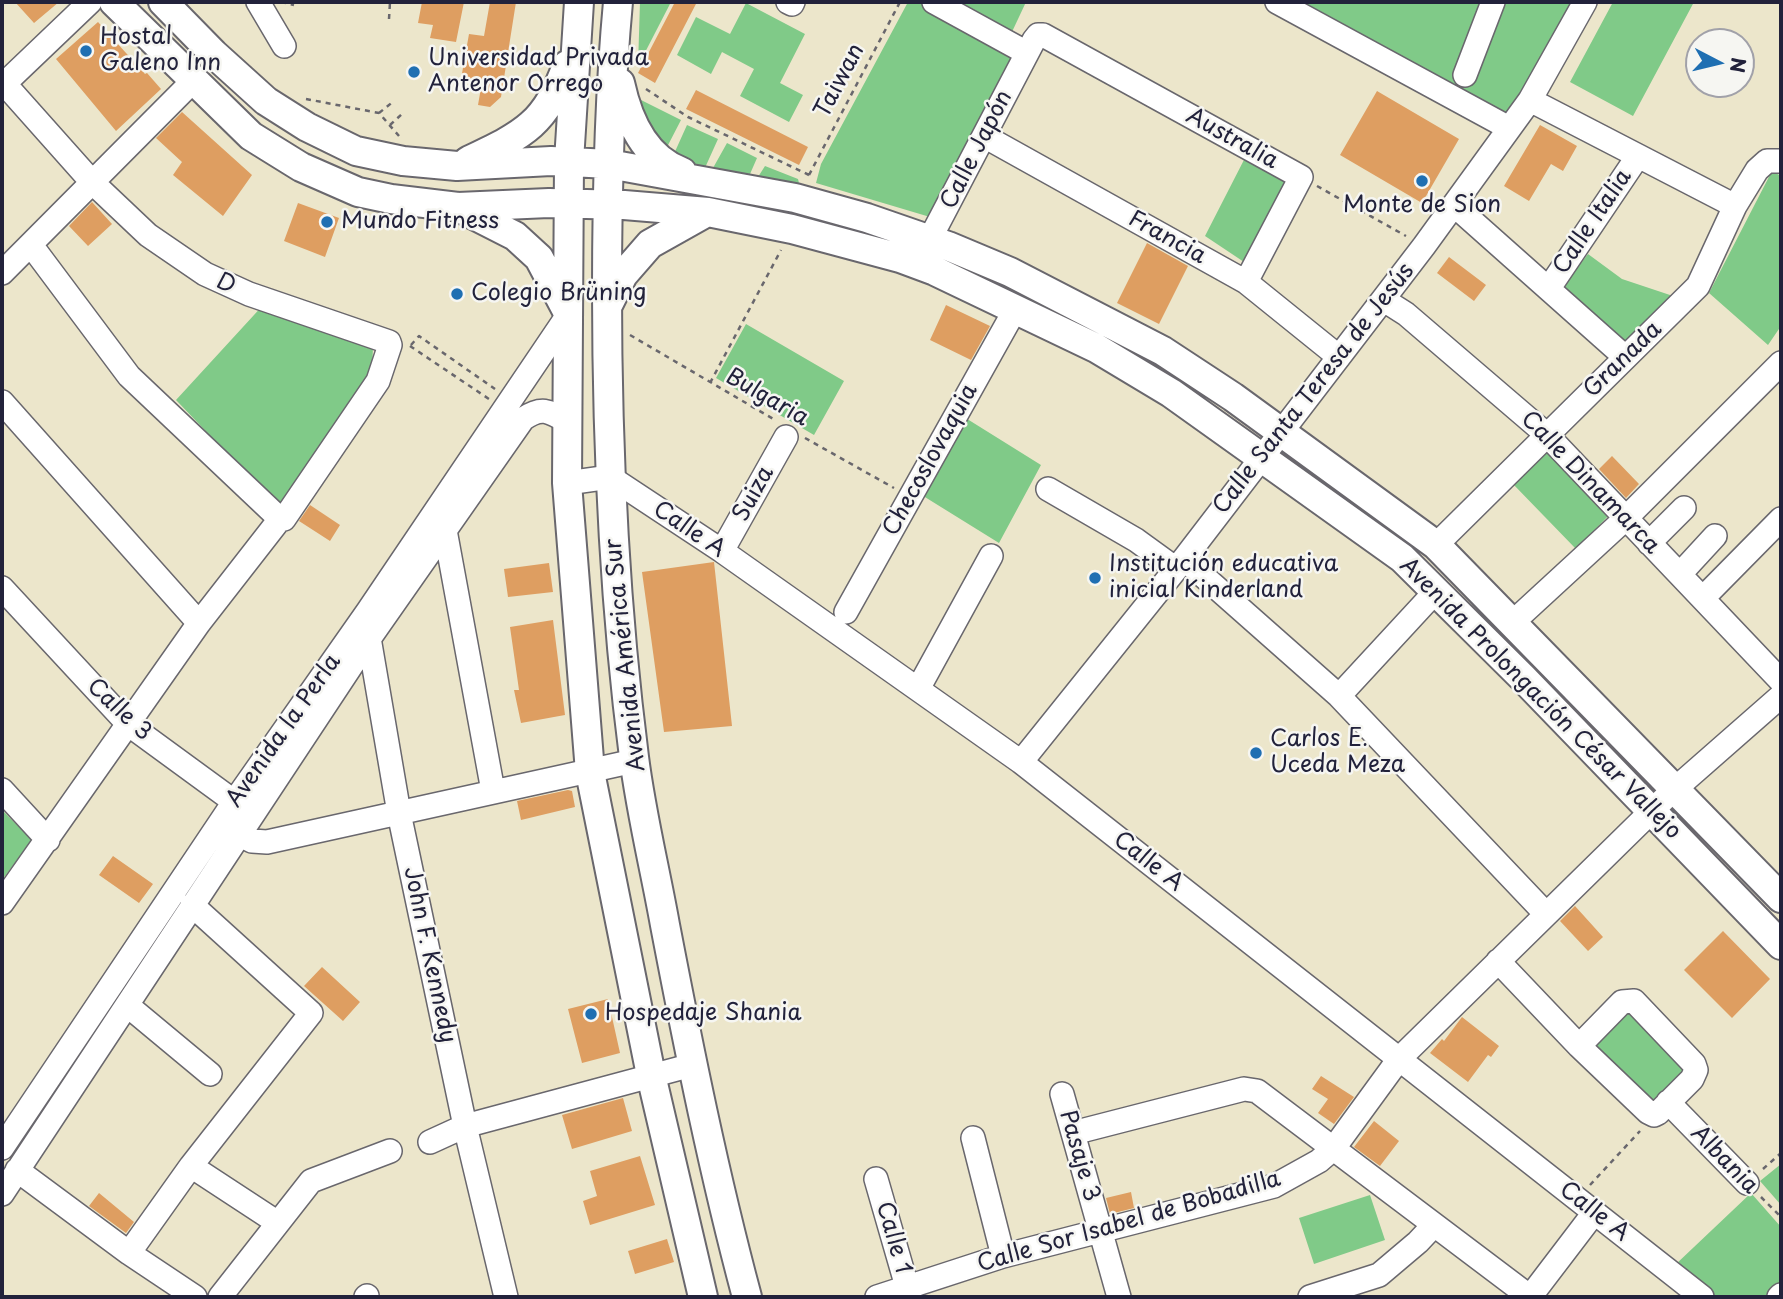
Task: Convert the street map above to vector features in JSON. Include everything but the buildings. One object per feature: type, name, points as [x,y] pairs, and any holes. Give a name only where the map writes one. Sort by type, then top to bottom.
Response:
[{"type":"main road","name":"Avenida Prolongación César Vallejo","points":[[114,2],[251,136],[301,167],[358,192],[458,207],[568,204],[708,212],[792,229],[900,258],[935,271],[1096,348],[1171,393],[1402,558],[1781,945]]},
{"type":"main road","name":"Avenida Prolongación César Vallejo","points":[[165,2],[214,54],[266,102],[307,127],[356,151],[403,162],[457,166],[569,161],[609,164],[795,198],[867,218],[1010,272],[1163,351],[1281,432],[1436,545],[1781,898]]},
{"type":"main road","name":"Avenida América Sur","points":[[579,2],[569,161],[567,483],[590,772],[650,1075],[703,1297]]},
{"type":"main road","name":"Avenida América Sur","points":[[618,2],[613,50],[609,164],[607,316],[610,477],[619,628],[634,761],[692,1065],[724,1210],[747,1297]]},
{"type":"main road","points":[[568,315],[539,258],[515,236],[458,207],[457,166],[515,138],[546,112],[554,99],[576,36]]},
{"type":"main road","points":[[613,50],[626,109],[654,157],[671,168],[704,180]]},
{"type":"main road","points":[[607,316],[623,275],[650,244],[708,212]]},
{"type":"street","points":[[3,84],[90,2]]},
{"type":"street","points":[[258,2],[284,46]]},
{"type":"street","name":"Australia","points":[[934,2],[1032,44],[1043,36],[1301,177]]},
{"type":"street","points":[[1277,2],[1509,128]]},
{"type":"street","points":[[1465,75],[1493,2]]},
{"type":"street","name":"Calle Santa Teresa de Jesús","points":[[1021,762],[1180,564],[1259,458],[1384,300],[1530,100],[1585,2]]},
{"type":"street","name":"Calle Japón","points":[[916,265],[1032,44]]},
{"type":"street","points":[[2,273],[193,81]]},
{"type":"street","name":"D","points":[[3,84],[92,182],[148,235],[205,274],[249,294],[395,344]]},
{"type":"street","points":[[1530,100],[1735,206]]},
{"type":"street","name":"Francia","points":[[984,136],[1246,282],[1339,357]]},
{"type":"street","name":"Calle Italia","points":[[1549,288],[1638,156]]},
{"type":"street","name":"Granada","points":[[1436,545],[1698,286],[1735,206],[1757,170],[1767,161],[1781,161]]},
{"type":"street","points":[[1246,282],[1301,177]]},
{"type":"street","points":[[1454,205],[1625,357]]},
{"type":"street","points":[[31,245],[129,376],[281,519]]},
{"type":"street","name":"Calle Dinamarca","points":[[1384,300],[1406,314],[1546,434],[1781,681]]},
{"type":"street","name":"Checoslovaquia","points":[[846,612],[1016,308]]},
{"type":"street","name":"Avenida la Perla","points":[[2,1194],[192,905],[242,817],[368,611],[568,315]]},
{"type":"street","points":[[2,903],[199,623],[281,519],[284,519],[377,381],[395,344]]},
{"type":"street","points":[[1511,623],[1625,519],[1781,363]]},
{"type":"street","points":[[2,402],[199,623]]},
{"type":"street","name":"Avenida la Perla","points":[[6,1132],[242,817],[523,419],[535,411],[549,411],[568,422]]},
{"type":"street","name":"Suiza","points":[[722,551],[790,432]]},
{"type":"street","points":[[567,483],[610,477]]},
{"type":"street","name":"Calle A","points":[[610,477],[722,551],[1021,762],[1702,1297]]},
{"type":"street","points":[[1048,489],[1180,564],[1339,696],[1546,914]]},
{"type":"street","points":[[1649,543],[1684,508]]},
{"type":"street","points":[[1703,598],[1781,519]]},
{"type":"street","points":[[445,530],[494,791]]},
{"type":"street","points":[[1680,574],[1715,536]]},
{"type":"street","points":[[918,689],[991,556]]},
{"type":"street","name":"Calle 3","points":[[2,588],[128,724],[242,817]]},
{"type":"street","points":[[1339,696],[1436,591]]},
{"type":"street","name":"John F. Kennedy","points":[[368,611],[369,639],[399,813],[465,1126],[506,1297]]},
{"type":"street","name":"Calle Sor Isabel de Bobadilla","points":[[877,1297],[908,1292],[1003,1256],[1274,1186],[1319,1161],[1334,1147],[1399,1059],[1651,811],[1781,696]]},
{"type":"street","points":[[242,817],[252,841],[267,842],[634,761]]},
{"type":"street","points":[[2,790],[48,840]]},
{"type":"street","points":[[129,1254],[191,1166],[312,1013],[192,905]]},
{"type":"street","name":"Albania","points":[[1498,961],[1579,1046],[1661,1108],[1747,1183]]},
{"type":"street","points":[[1579,1046],[1622,1002],[1634,1001],[1694,1064],[1696,1070],[1692,1079],[1661,1108]]},
{"type":"street","points":[[127,1005],[210,1074]]},
{"type":"street","points":[[430,1142],[465,1126],[692,1065]]},
{"type":"street","points":[[1073,1133],[1244,1089],[1257,1091],[1530,1297],[1585,1206]]},
{"type":"street","name":"Pasaje 3","points":[[1062,1094],[1119,1297]]},
{"type":"street","points":[[6,1132],[33,1146]]},
{"type":"street","points":[[973,1138],[1003,1256]]},
{"type":"street","points":[[220,1297],[311,1181],[390,1151]]},
{"type":"street","points":[[191,1166],[278,1223]]},
{"type":"street","points":[[17,1171],[129,1254],[194,1297]]},
{"type":"street","name":"Calle 1","points":[[876,1179],[908,1292]]},
{"type":"street","points":[[1315,1297],[1379,1275],[1434,1225]]},
{"type":"path","points":[[281,2],[294,5]]},
{"type":"path","points":[[389,19],[390,2]]},
{"type":"path","name":"Taiwan","points":[[808,175],[900,2]]},
{"type":"path","points":[[638,84],[688,117],[808,175],[813,182]]},
{"type":"path","points":[[297,97],[379,113],[406,143],[403,162]]},
{"type":"path","points":[[379,113],[394,101]]},
{"type":"path","points":[[390,125],[403,113]]},
{"type":"path","name":"Australia","points":[[1301,177],[1424,246]]},
{"type":"path","points":[[710,383],[792,229]]},
{"type":"path","name":"Bulgaria","points":[[607,316],[620,329],[790,432],[910,498]]},
{"type":"path","points":[[395,344],[419,336],[507,405]]},
{"type":"path","points":[[395,344],[507,405]]},
{"type":"path","points":[[1585,1206],[1661,1108]]},
{"type":"path","points":[[1747,1183],[1781,1153]]},
{"type":"path","name":"Albania","points":[[1747,1183],[1781,1217]]},
{"type":"green space","points":[[640,2],[671,2],[638,66]]},
{"type":"green space","points":[[908,2],[924,2],[1022,55],[930,217],[816,183],[821,164]]},
{"type":"green space","points":[[952,2],[1026,2],[1011,34]]},
{"type":"green space","points":[[1298,2],[1573,2],[1537,67],[1504,117]]},
{"type":"green space","points":[[1613,2],[1694,2],[1633,116],[1570,82]]},
{"type":"green space","points":[[746,3],[805,34],[780,83],[803,95],[789,122],[740,96],[754,69],[722,52],[711,74],[677,55],[696,17],[730,34]]},
{"type":"green space","points":[[631,95],[681,120],[666,149],[650,135]]},
{"type":"green space","points":[[687,125],[718,139],[704,170],[673,156]]},
{"type":"green space","points":[[727,143],[757,158],[750,174],[713,168]]},
{"type":"green space","points":[[1247,154],[1289,174],[1244,262],[1205,236]]},
{"type":"green space","points":[[765,166],[798,179],[799,183],[797,186],[758,177]]},
{"type":"green space","points":[[1772,171],[1781,176],[1781,326],[1768,345],[1709,293]]},
{"type":"green space","points":[[1588,254],[1622,279],[1679,298],[1624,344],[1560,290]]},
{"type":"green space","points":[[265,303],[373,345],[372,376],[281,510],[176,400]]},
{"type":"green space","points":[[746,324],[844,381],[814,435],[716,378]]},
{"type":"green space","points":[[964,417],[1041,465],[999,543],[920,494]]},
{"type":"green space","points":[[1554,447],[1616,508],[1576,549],[1512,483]]},
{"type":"green space","points":[[2,810],[32,840],[2,880]]},
{"type":"green space","points":[[1630,1007],[1689,1067],[1652,1106],[1590,1048]]},
{"type":"green space","points":[[1781,1164],[1781,1205],[1760,1181]]},
{"type":"green space","points":[[1751,1193],[1781,1227],[1781,1291],[1774,1297],[1717,1297],[1675,1265]]},
{"type":"green space","points":[[1370,1195],[1385,1240],[1314,1264],[1299,1218]]},
{"type":"place","name":"Hostal Galeno Inn","points":[[86,51]]},
{"type":"place","name":"Universidad Privada Antenor Orrego","points":[[414,72]]},
{"type":"place","name":"Monte de Sion","points":[[1422,181]]},
{"type":"place","name":"Mundo Fitness","points":[[327,222]]},
{"type":"place","name":"Colegio Brüning","points":[[457,294]]},
{"type":"place","name":"Institución educativa inicial Kinderland","points":[[1095,578]]},
{"type":"place","name":"Carlos E. Uceda Meza","points":[[1256,753]]},
{"type":"place","name":"Hospedaje Shania","points":[[591,1014]]}]
